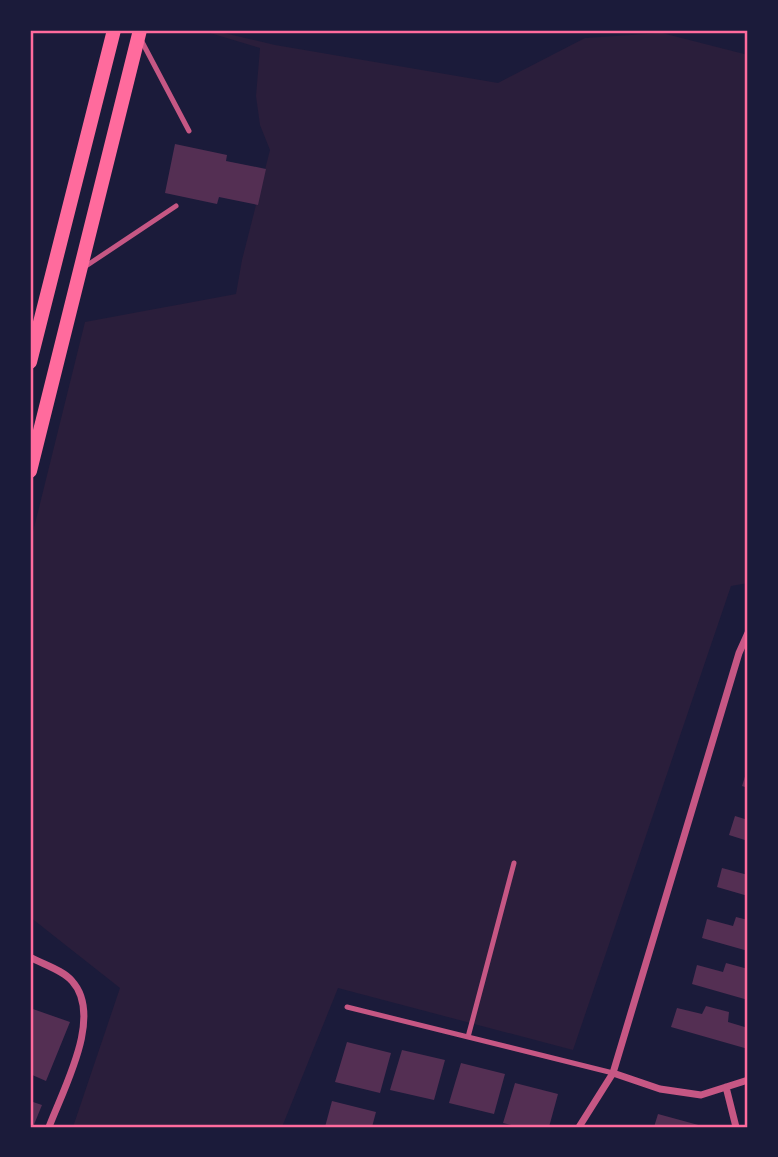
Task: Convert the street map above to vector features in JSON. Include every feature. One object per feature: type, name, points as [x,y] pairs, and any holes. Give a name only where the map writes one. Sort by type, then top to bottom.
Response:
[{"type":"main road","points":[[30,362],[114,30]]},
{"type":"main road","points":[[30,471],[139,32]]},
{"type":"street","points":[[579,1127],[613,1073],[739,653],[748,634]]},
{"type":"street","points":[[30,957],[71,979],[85,1002],[83,1036],[49,1127]]},
{"type":"street","points":[[613,1073],[660,1089],[701,1095],[748,1080]]},
{"type":"street","points":[[726,1087],[736,1127]]},
{"type":"lane","points":[[139,32],[189,131]]},
{"type":"lane","points":[[78,272],[176,206]]},
{"type":"lane","points":[[468,1037],[514,863]]},
{"type":"lane","points":[[347,1007],[613,1073]]},
{"type":"shaded area","points":[[200,30],[498,83],[585,38],[662,33],[748,55],[748,583],[731,586],[573,1050],[338,988],[282,1127],[73,1127],[120,988],[30,917],[30,544],[85,322],[236,294],[270,150],[260,125],[256,96],[260,48]]},
{"type":"building","points":[[175,144],[227,155],[226,161],[266,169],[258,205],[219,197],[217,204],[165,193]]},
{"type":"building","points":[[748,767],[748,788],[742,786]]},
{"type":"building","points":[[735,816],[748,820],[748,841],[729,835]]},
{"type":"building","points":[[722,868],[748,875],[748,896],[717,887]]},
{"type":"building","points":[[736,917],[748,920],[748,951],[702,938],[707,919],[733,926]]},
{"type":"building","points":[[726,963],[748,969],[748,1000],[692,984],[697,965],[723,972]]},
{"type":"building","points":[[706,1006],[729,1012],[728,1022],[748,1028],[748,1049],[671,1027],[677,1008],[702,1014]]},
{"type":"building","points":[[30,1008],[70,1022],[46,1081],[30,1074]]},
{"type":"building","points":[[347,1042],[391,1053],[380,1093],[335,1082]]},
{"type":"building","points":[[402,1050],[445,1060],[434,1100],[390,1090]]},
{"type":"building","points":[[461,1063],[505,1074],[494,1114],[449,1103]]},
{"type":"building","points":[[515,1083],[558,1094],[549,1127],[520,1127],[503,1123]]},
{"type":"building","points":[[30,1101],[42,1105],[33,1127],[30,1127]]},
{"type":"building","points":[[332,1101],[376,1112],[372,1127],[325,1127]]},
{"type":"building","points":[[658,1114],[702,1126],[702,1127],[654,1127]]}]
